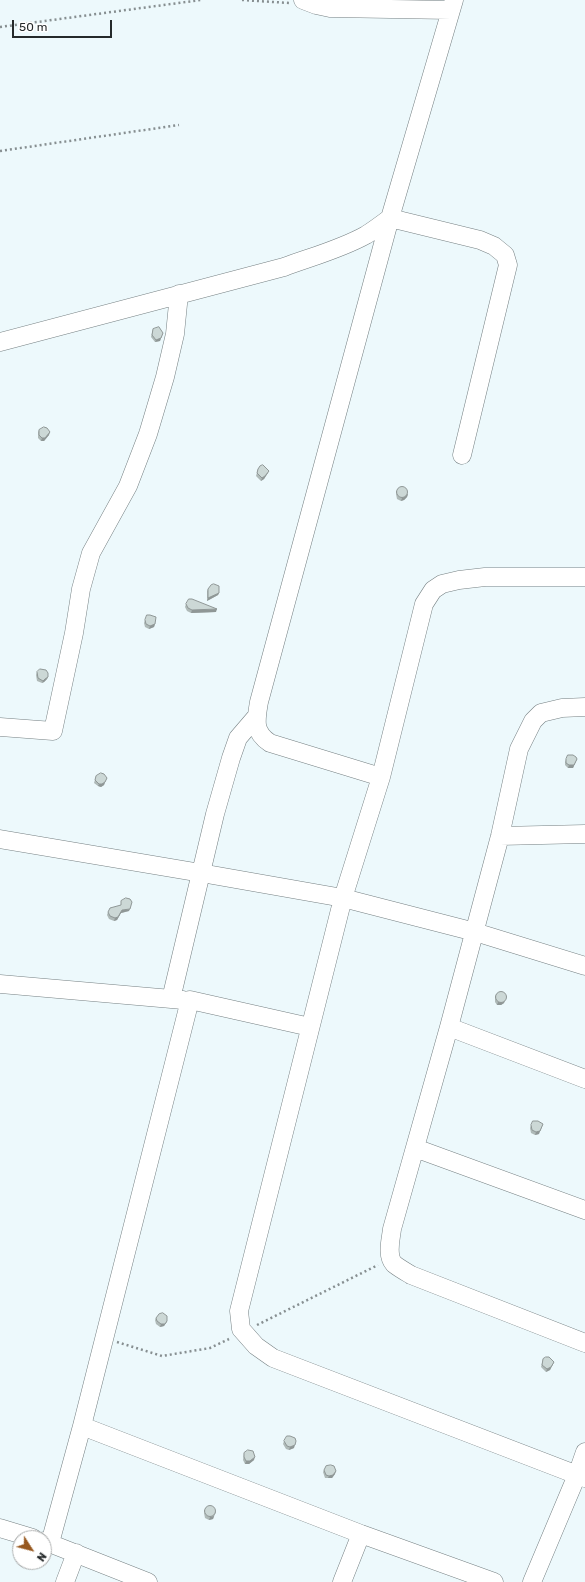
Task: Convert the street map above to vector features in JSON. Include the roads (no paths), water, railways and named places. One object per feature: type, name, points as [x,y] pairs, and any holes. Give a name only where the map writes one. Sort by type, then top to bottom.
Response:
[{"type":"street","points":[[309,2],[330,8],[453,5],[390,218],[256,717],[258,733],[262,738],[270,743],[381,777]]},
{"type":"street","points":[[0,342],[284,266],[325,253],[367,234],[390,218],[480,240],[499,248],[508,260],[507,271],[462,455]]},
{"type":"street","points":[[0,727],[53,731],[74,633],[81,589],[91,553],[128,486],[148,434],[165,377],[173,341],[179,294]]},
{"type":"street","points":[[581,1477],[273,1358],[256,1346],[241,1329],[239,1311],[343,898],[381,777],[417,627],[424,604],[433,590],[442,584],[459,580],[485,578],[585,577]]},
{"type":"street","points":[[585,707],[562,708],[546,711],[536,716],[519,749],[500,836],[449,1027],[392,1229],[390,1251],[391,1259],[395,1264],[411,1275],[585,1343]]},
{"type":"street","points":[[171,999],[215,814],[238,738],[256,717]]},
{"type":"street","points":[[500,836],[585,834]]},
{"type":"street","points":[[0,839],[343,898],[474,932],[585,966]]},
{"type":"street","points":[[0,984],[190,1000],[310,1027]]},
{"type":"street","points":[[51,1530],[82,1426],[190,1000]]},
{"type":"street","points":[[449,1027],[585,1079]]},
{"type":"street","points":[[415,1148],[585,1210]]},
{"type":"street","points":[[82,1426],[361,1534],[494,1582]]},
{"type":"street","points":[[532,1582],[581,1477],[585,1452]]},
{"type":"street","points":[[0,1528],[12,1532]]},
{"type":"street","points":[[342,1582],[361,1534]]},
{"type":"street","points":[[52,1544],[148,1582]]},
{"type":"street","points":[[65,1582],[76,1554]]}]
